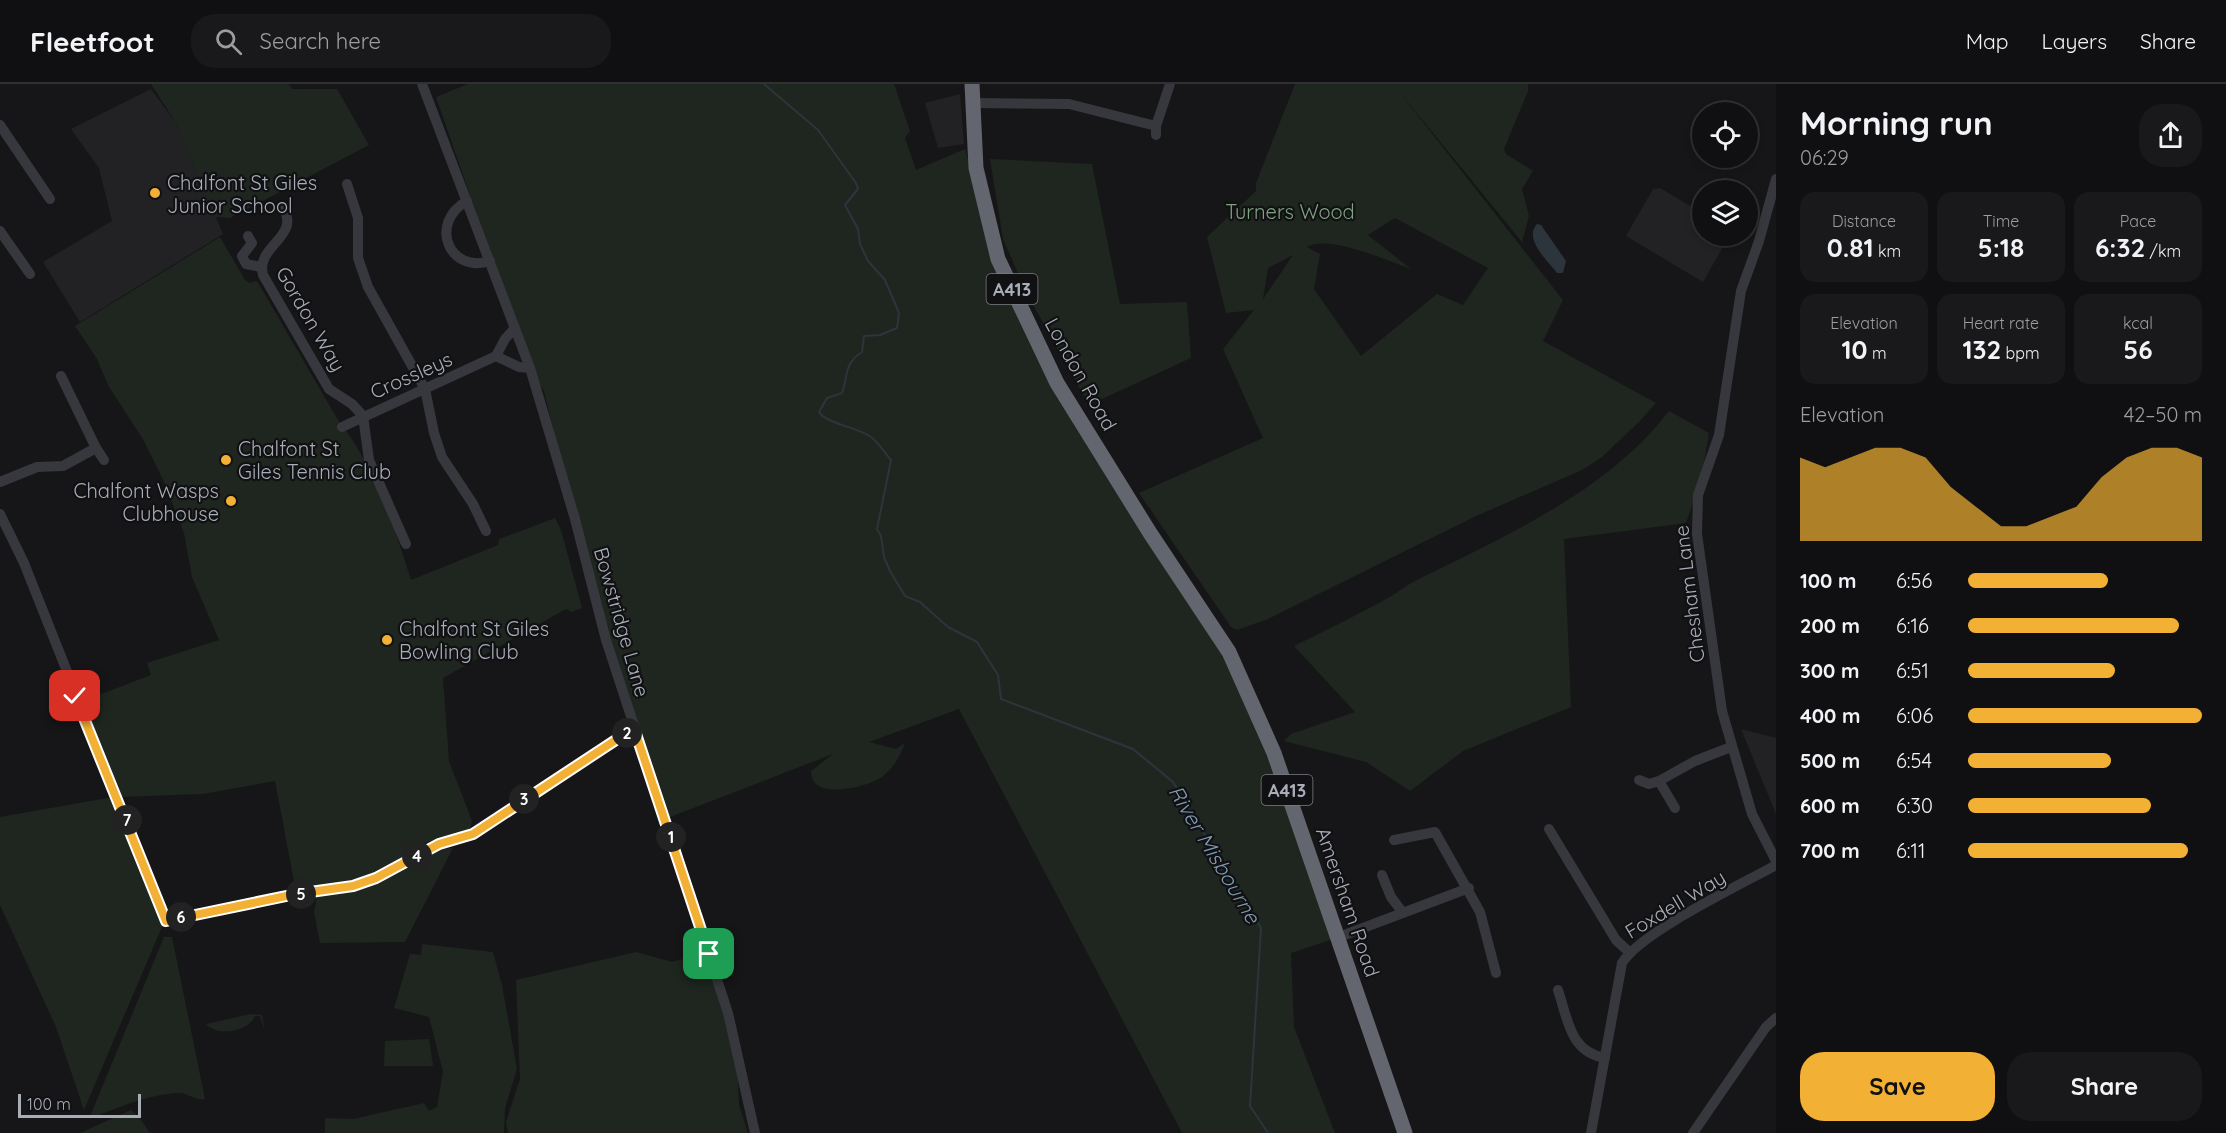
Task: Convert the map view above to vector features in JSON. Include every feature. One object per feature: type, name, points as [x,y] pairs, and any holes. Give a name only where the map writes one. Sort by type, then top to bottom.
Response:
[{"type":"highway","name":"London Road","points":[[972,84],[976,168],[998,259],[1057,383],[1113,474]]},
{"type":"highway","name":"Amersham Road","points":[[1113,474],[1229,652],[1274,753],[1405,1133]]},
{"type":"street","name":"Bowstridge Lane","points":[[422,84],[530,368],[575,519],[606,640],[728,1013],[755,1133]]},
{"type":"street","points":[[973,103],[1069,104],[1156,130],[1170,84]]},
{"type":"street","points":[[0,125],[50,199]]},
{"type":"street","name":"Chesham Lane","points":[[1776,179],[1759,241],[1741,291],[1719,435],[1698,495],[1697,534],[1722,711],[1752,814],[1776,863]]},
{"type":"street","points":[[347,184],[358,218],[358,258],[368,287],[425,389],[434,433],[442,457],[473,504],[486,531]]},
{"type":"street","points":[[468,201],[457,207],[447,223],[444,235],[448,246],[464,260],[478,265],[490,261]]},
{"type":"street","name":"Gordon Way","points":[[282,206],[286,212],[286,230],[264,255],[261,267],[263,276],[329,389],[352,404],[363,416]]},
{"type":"street","points":[[0,231],[30,274]]},
{"type":"street","points":[[248,236],[252,243],[242,256],[246,264],[261,267]]},
{"type":"street","points":[[514,329],[504,339],[496,356],[519,367],[530,368]]},
{"type":"street","name":"Crossleys","points":[[342,427],[496,356]]},
{"type":"street","points":[[61,376],[104,460]]},
{"type":"street","points":[[363,416],[369,460],[406,544]]},
{"type":"street","points":[[0,482],[37,467],[63,466],[96,448]]},
{"type":"street","points":[[2,519],[24,563],[166,921],[286,896],[353,886],[376,878],[439,844],[473,834],[634,728]]},
{"type":"street","points":[[1639,780],[1649,784],[1659,781],[1695,761],[1731,747]]},
{"type":"street","points":[[1659,781],[1675,808]]},
{"type":"street","points":[[1550,829],[1616,940],[1629,952]]},
{"type":"street","points":[[1394,840],[1435,832],[1469,888],[1480,912],[1496,973]]},
{"type":"street","name":"Foxdell Way","points":[[1591,1133],[1622,963],[1629,952],[1671,924],[1776,863]]},
{"type":"street","points":[[1382,875],[1391,897],[1403,913]]},
{"type":"street","points":[[1339,937],[1469,888]]},
{"type":"street","points":[[1558,990],[1577,1044],[1590,1056],[1605,1058]]},
{"type":"street","points":[[1693,1133],[1766,1027],[1776,1018]]},
{"type":"shaded area","name":"Chalfont St Giles Junior School","points":[[151,89],[176,123],[223,234],[80,322],[43,262],[112,221],[99,168],[71,129]]},
{"type":"shaded area","points":[[960,94],[964,144],[938,148],[925,103]]},
{"type":"shaded area","points":[[1660,188],[1692,207],[1692,246],[1723,246],[1703,282],[1626,236],[1653,189]]},
{"type":"shaded area","points":[[1537,224],[1541,225],[1566,261],[1563,273],[1557,273],[1538,250],[1533,236],[1533,230]]},
{"type":"shaded area","points":[[1741,729],[1776,738],[1776,814]]},
{"type":"green space","points":[[151,84],[289,84],[292,89],[337,89],[369,145],[230,218],[215,217],[176,123]]},
{"type":"green space","points":[[468,84],[894,84],[910,131],[905,138],[916,170],[965,149],[998,259],[1065,396],[1229,652],[1339,937],[1291,953],[1294,1027],[1335,1133],[1182,1133],[959,709],[869,742],[896,749],[905,743],[890,770],[882,777],[865,785],[829,789],[813,781],[811,771],[833,754],[665,819],[579,536],[544,391],[530,368],[436,97]]},
{"type":"green space","name":"Turners Wood","points":[[1295,84],[1528,84],[1528,91],[1504,149],[1506,154],[1533,171],[1522,189],[1529,216],[1522,242],[1397,89],[1563,300],[1543,341],[1656,403],[1602,457],[1582,470],[1474,517],[1268,619],[1237,630],[1231,627],[1139,493],[1263,438],[1223,349],[1254,310],[1226,313],[1207,237],[1256,191],[1256,183]],"holes":[[[1395,218],[1488,268],[1463,305],[1437,294],[1361,356],[1314,289],[1320,254],[1307,247],[1317,244],[1343,246],[1411,269],[1368,235]],[[1293,255],[1263,299],[1268,268]]]},
{"type":"green space","points":[[990,159],[1092,164],[1120,304],[1187,302],[1191,358],[1089,405],[1027,294],[1003,239]]},
{"type":"green space","points":[[220,237],[245,280],[250,283],[257,281],[338,420],[362,456],[382,496],[411,580],[498,545],[499,539],[555,518],[561,530],[582,608],[571,612],[566,609],[443,678],[449,761],[472,821],[470,830],[421,844],[387,868],[356,879],[296,892],[275,781],[203,794],[121,797],[83,701],[151,675],[147,663],[219,640],[192,577],[184,533],[164,482],[144,441],[108,385],[97,359],[75,326]]},
{"type":"green space","points":[[1669,411],[1709,433],[1702,477],[1686,523],[1564,539],[1571,707],[1463,751],[1410,791],[1366,762],[1284,741],[1291,734],[1355,712],[1294,646],[1552,510],[1615,466],[1644,440]]},
{"type":"green space","points":[[113,797],[164,922],[84,1110],[56,1027],[0,905],[0,817]]},
{"type":"green space","points":[[453,848],[405,942],[320,943],[314,912],[317,896],[434,850]]},
{"type":"green space","points":[[164,937],[172,937],[205,1099],[198,1099],[183,1093],[156,1096],[89,1119]]},
{"type":"green space","points":[[422,944],[493,952],[502,985],[517,1069],[505,1108],[504,1133],[325,1133],[325,1118],[353,1119],[424,1103],[429,1111],[437,1107],[443,1072],[429,1017],[394,1008],[410,954],[421,955]]},
{"type":"green space","points":[[636,952],[672,962],[708,952],[737,1055],[739,1105],[748,1133],[508,1133],[506,1122],[520,1079],[516,980]]},
{"type":"green space","points":[[251,1014],[262,1015],[265,1032],[260,1016],[255,1016],[246,1026],[232,1031],[217,1030],[206,1024]]},
{"type":"green space","points":[[429,1039],[433,1066],[384,1066],[385,1041]]},
{"type":"green space","points":[[131,1110],[150,1133],[80,1133]]},
{"type":"waterway","name":"River Misbourne","points":[[764,84],[818,130],[856,183],[858,189],[845,205],[858,229],[860,244],[868,261],[885,280],[899,313],[897,328],[880,335],[864,336],[862,352],[849,365],[842,393],[827,398],[819,412],[828,419],[871,437],[891,460],[877,529],[890,571],[905,596],[920,602],[948,627],[977,642],[998,675],[1001,699],[1133,749],[1173,782],[1261,928],[1250,1106],[1268,1133]]},
{"type":"place","name":"Chalfont St Giles Junior School","points":[[155,193]]},
{"type":"place","name":"Chalfont St Giles Tennis Club","points":[[226,460]]},
{"type":"place","name":"Chalfont Wasps Clubhouse","points":[[231,501]]},
{"type":"place","name":"Chalfont St Giles Bowling Club","points":[[387,640]]},
{"type":"route","points":[[75,696],[166,921],[296,894],[353,886],[376,878],[439,844],[473,834],[634,728],[709,954]]}]
